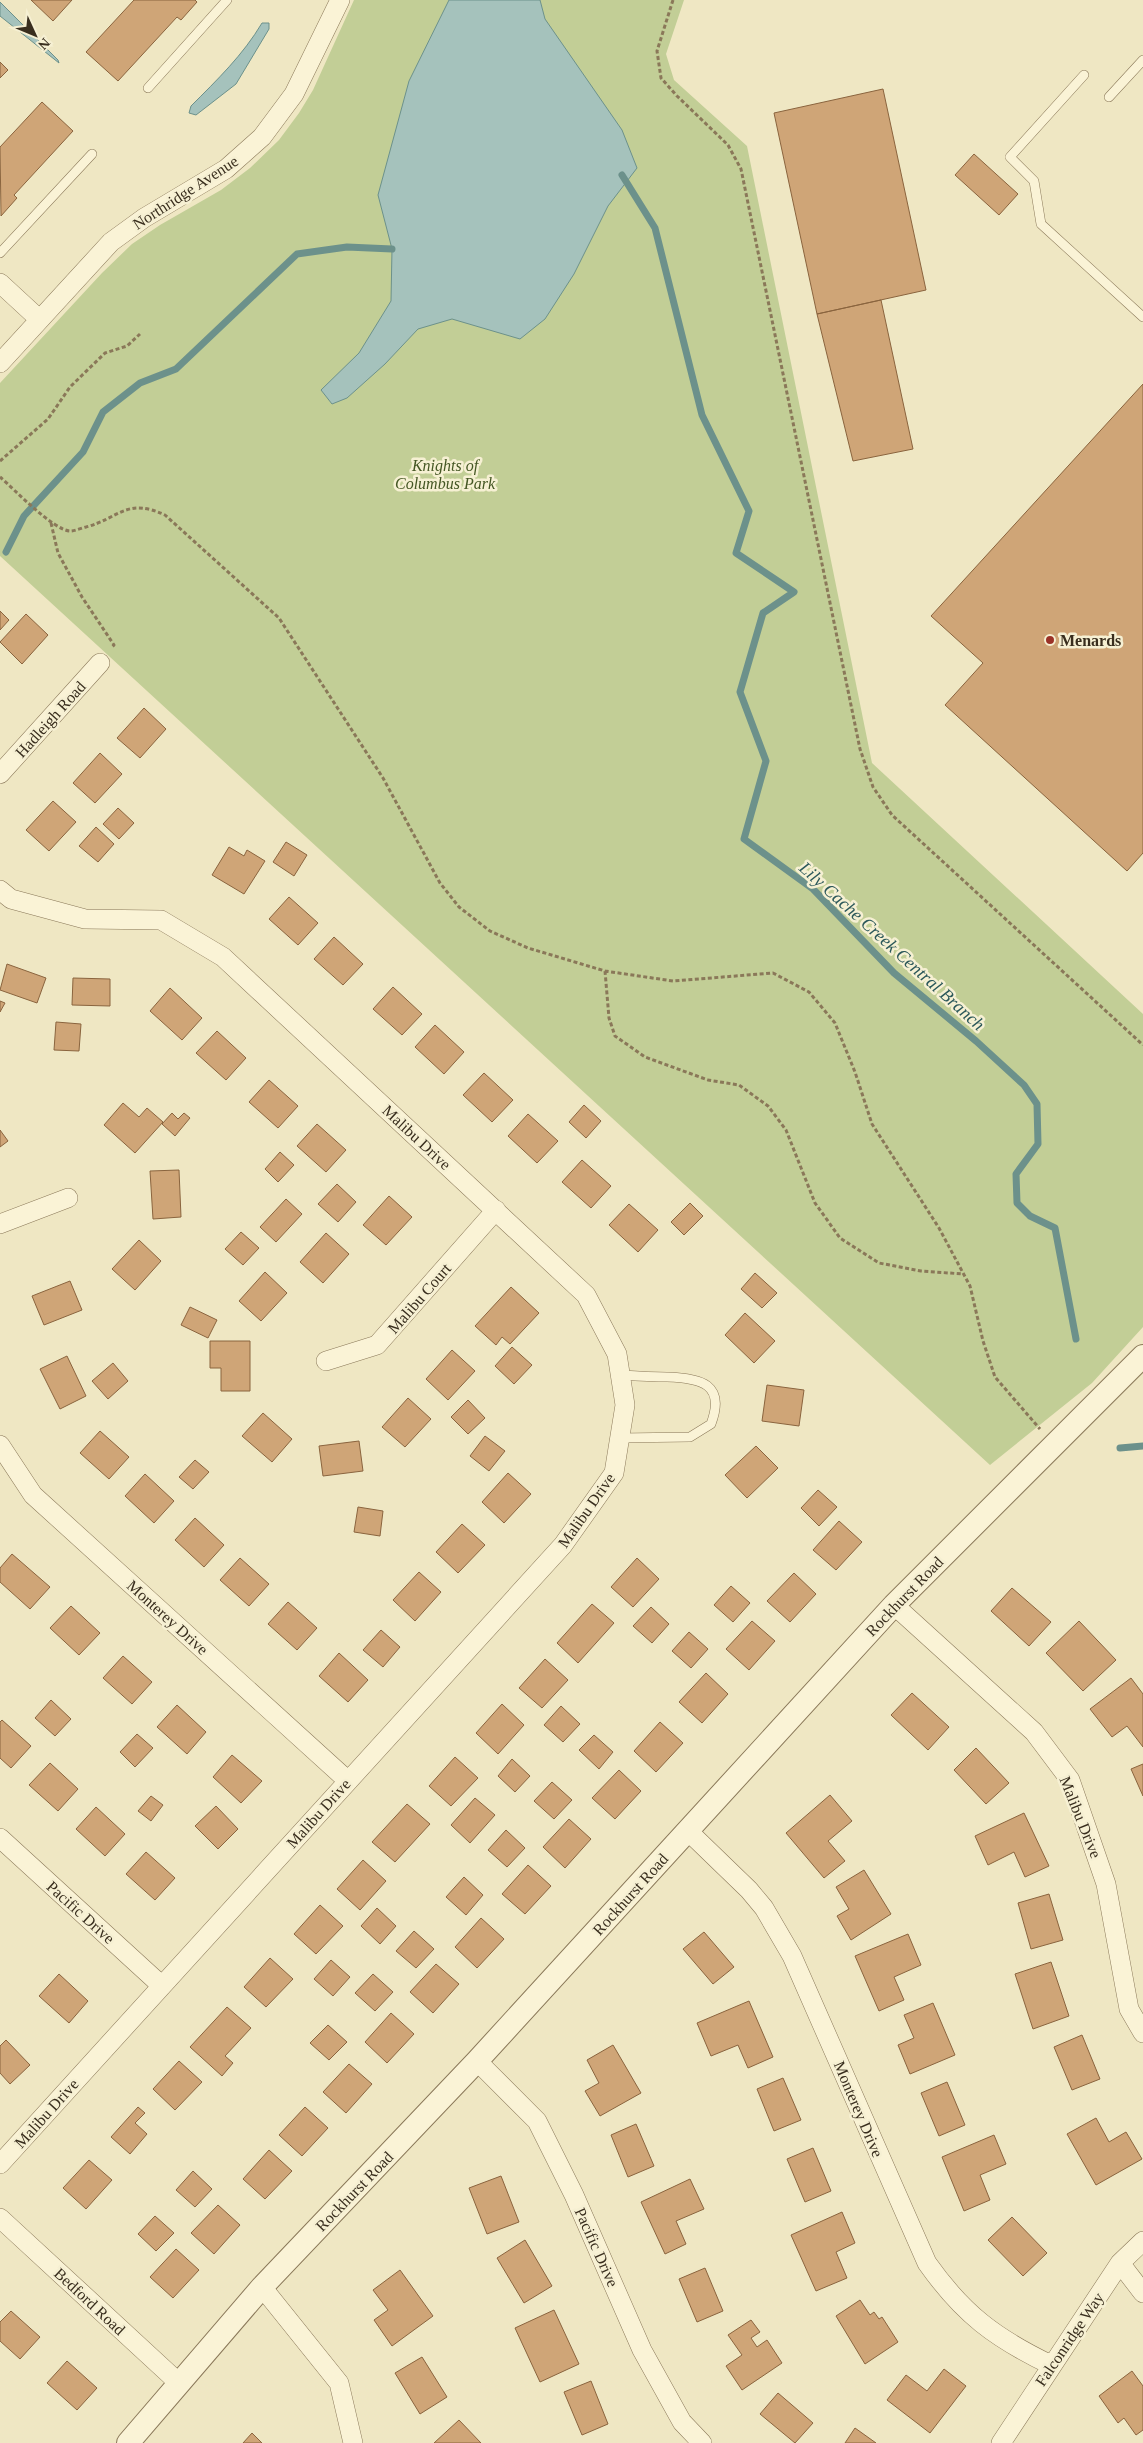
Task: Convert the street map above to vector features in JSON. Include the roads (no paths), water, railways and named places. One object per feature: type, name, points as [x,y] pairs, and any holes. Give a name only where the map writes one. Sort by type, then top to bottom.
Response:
[{"type":"street","name":"Northridge Avenue","points":[[0,362],[111,242],[144,218],[226,168],[262,137],[294,94],[335,2]]},
{"type":"street","points":[[0,283],[39,319]]},
{"type":"street","name":"Hadleigh Road","points":[[0,774],[100,663]]},
{"type":"street","name":"Malibu Drive","points":[[0,890],[12,900],[85,919],[161,920],[223,957],[586,1295],[617,1354],[625,1405],[614,1473],[563,1545],[347,1780],[0,2164]]},
{"type":"street","points":[[0,1224],[68,1198]]},
{"type":"street","name":"Malibu Court","points":[[326,1360],[377,1346],[496,1210]]},
{"type":"street","name":"Rockhurst Road","points":[[128,2443],[262,2287],[477,2061],[894,1605],[1143,1356]]},
{"type":"street","name":"Monterey Drive","points":[[0,1445],[33,1495],[347,1780]]},
{"type":"street","name":"Malibu Drive","points":[[894,1605],[1034,1732],[1070,1780],[1106,1884],[1129,2009],[1143,2033]]},
{"type":"street","name":"Monterey Drive","points":[[688,1831],[749,1890],[764,1908],[779,1932],[792,1956],[927,2263],[943,2286],[973,2318],[1015,2348],[1051,2365]]},
{"type":"street","name":"Pacific Drive","points":[[0,1838],[162,1986]]},
{"type":"street","name":"Pacific Drive","points":[[477,2061],[537,2122],[574,2195],[642,2350],[682,2422],[702,2443]]},
{"type":"street","name":"Bedford Road","points":[[0,2218],[180,2384]]},
{"type":"street","name":"Falconridge Way","points":[[1001,2443],[1120,2263],[1143,2241]]},
{"type":"street","points":[[1120,2263],[1143,2293]]},
{"type":"street","points":[[262,2287],[339,2383],[353,2443]]},
{"type":"lane","points":[[148,88],[227,0]]},
{"type":"lane","points":[[1109,98],[1143,60]]},
{"type":"lane","points":[[1084,76],[1010,157],[1034,182],[1041,224],[1143,317]]},
{"type":"lane","points":[[0,253],[92,154]]},
{"type":"lane","points":[[620,1375],[693,1378],[704,1382],[713,1391],[716,1403],[711,1424],[690,1437],[620,1438]]},
{"type":"water","points":[[449,0],[540,0],[545,19],[622,130],[637,168],[608,206],[574,274],[545,319],[520,339],[452,319],[418,329],[385,364],[347,398],[332,404],[321,390],[359,353],[391,301],[392,249],[378,195],[409,81]]},
{"type":"water","points":[[0,2],[58,60],[59,63],[0,16]]},
{"type":"water","points":[[262,23],[269,23],[269,29],[236,84],[196,115],[189,113],[191,106],[238,56]]},
{"type":"waterway","name":"Lily Cache Creek Central Branch","points":[[622,175],[655,228],[702,415],[749,511],[736,553],[794,592],[763,613],[740,692],[766,761],[744,839],[813,889],[894,973],[976,1041],[1024,1085],[1037,1104],[1038,1144],[1016,1174],[1017,1203],[1030,1216],[1055,1228],[1076,1339]]},
{"type":"waterway","points":[[6,552],[24,516],[83,452],[103,412],[140,383],[176,369],[297,254],[347,247],[392,249]]},
{"type":"waterway","name":"Lily Cache Creek Central Branch","points":[[1120,1448],[1143,1446]]},
{"type":"place","name":"Menards","points":[[1050,640]]},
{"type":"park label","name":"Knights of Columbus Park","points":[[445,474]]}]
